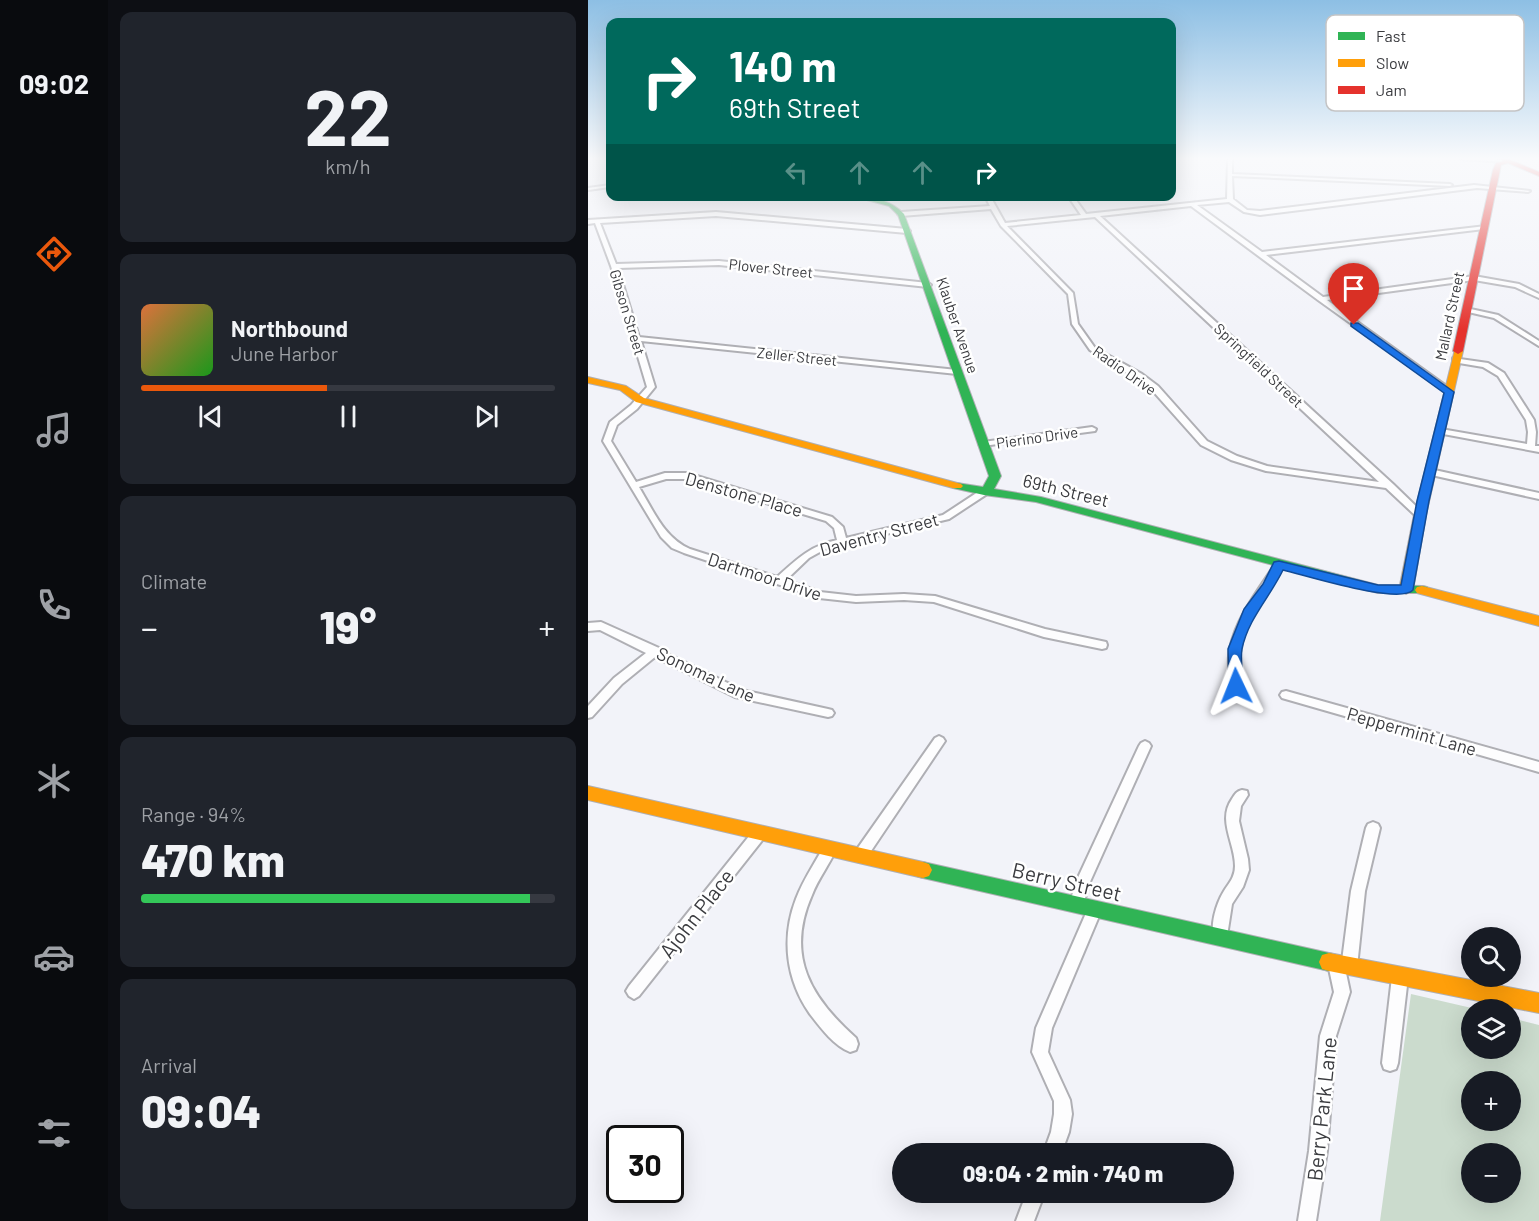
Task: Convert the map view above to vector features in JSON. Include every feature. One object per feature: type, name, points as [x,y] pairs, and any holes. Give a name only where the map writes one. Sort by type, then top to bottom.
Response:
[{"type":"street","points":[[588,222],[683,216]]},
{"type":"street","points":[[739,216],[908,231]]},
{"type":"street","name":"Klauber Avenue","points":[[902,216],[995,476],[993,483],[984,492]]},
{"type":"street","name":"Radio Drive","points":[[998,216],[1003,225],[1071,294],[1075,324],[1092,349],[1155,388],[1203,443],[1234,458],[1266,468],[1390,486]]},
{"type":"street","points":[[1003,225],[1084,216]]},
{"type":"street","name":"Springfield Street","points":[[1097,216],[1420,515]]},
{"type":"street","points":[[1209,216],[1449,392]]},
{"type":"street","name":"Mallard Street","points":[[1406,590],[1420,515],[1441,431],[1474,278],[1485,216]]},
{"type":"street","name":"Gibson Street","points":[[597,221],[614,266],[651,387],[640,400]]},
{"type":"street","points":[[1262,254],[1484,226]]},
{"type":"street","name":"Plover Street","points":[[614,266],[720,263],[928,285]]},
{"type":"street","points":[[1320,299],[1474,278],[1517,285],[1539,296]]},
{"type":"street","points":[[1466,310],[1497,316],[1539,344]]},
{"type":"street","name":"Zeller Street","points":[[637,339],[957,372]]},
{"type":"street","points":[[1441,431],[1535,448],[1530,420],[1501,375],[1485,365],[1456,360]]},
{"type":"street","name":"69th Street","points":[[588,380],[623,388],[640,400],[984,492],[1037,499],[1279,565],[1378,589],[1421,590],[1539,621]]},
{"type":"street","name":"Dartmoor Drive","points":[[640,400],[617,420],[607,437],[608,445],[664,535],[675,546],[819,595],[844,598],[935,599],[1044,633],[1102,645]]},
{"type":"street","name":"Pierino Drive","points":[[983,444],[1092,429]]},
{"type":"street","points":[[1430,472],[1539,496]]},
{"type":"street","name":"Denstone Place","points":[[633,486],[665,476],[687,476],[829,519],[838,527],[843,542]]},
{"type":"street","name":"Daventry Street","points":[[778,582],[812,552],[824,546],[946,517],[984,492]]},
{"type":"street","points":[[1236,686],[1235,649],[1250,609],[1269,586],[1279,565]]},
{"type":"street","name":"Sonoma Lane","points":[[588,627],[601,626],[739,694],[828,713]]},
{"type":"street","points":[[588,714],[618,681],[655,651]]},
{"type":"street","name":"Peppermint Lane","points":[[1286,695],[1539,767]]},
{"type":"street","points":[[860,856],[939,741]]},
{"type":"street","points":[[1077,904],[1082,884],[1145,746]]},
{"type":"street","name":"Berry Street","points":[[588,793],[829,850],[1343,965],[1539,1003]]},
{"type":"street","points":[[1220,936],[1227,898],[1238,886],[1242,872],[1242,849],[1232,823],[1231,811],[1233,804],[1242,795]]},
{"type":"street","name":"Berry Park Lane","points":[[1307,1221],[1318,1151],[1328,1036],[1342,992],[1343,965],[1373,828]]},
{"type":"street","name":"Ajohn Place","points":[[634,991],[759,834]]},
{"type":"street","points":[[829,850],[800,907],[795,955],[799,976],[809,1002],[829,1027],[850,1044]]},
{"type":"street","points":[[1056,1143],[1063,1114],[1062,1100],[1040,1052],[1044,1028],[1095,909]]},
{"type":"street","points":[[1390,1064],[1400,977]]},
{"type":"street","points":[[1025,1221],[1032,1203]]},
{"type":"green space","points":[[1411,994],[1461,1006],[1461,1059],[1521,1059],[1521,1020],[1539,1025],[1539,1221],[1380,1221]]},
{"type":"traffic: fast","points":[[902,216],[995,476],[993,483],[984,492]]},
{"type":"traffic: fast","points":[[957,486],[1037,499],[1378,589],[1422,590]]},
{"type":"traffic: fast","points":[[923,870],[1329,962]]},
{"type":"traffic: slow","points":[[1406,590],[1420,515],[1458,351]]},
{"type":"traffic: slow","points":[[588,380],[623,388],[640,400],[957,486]]},
{"type":"traffic: slow","points":[[1422,590],[1539,621]]},
{"type":"traffic: slow","points":[[588,793],[923,870]]},
{"type":"traffic: slow","points":[[1329,962],[1539,1003]]},
{"type":"traffic: jam","points":[[1458,351],[1486,216]]},
{"type":"route","points":[[1236,686],[1235,649],[1250,609],[1269,586],[1279,565],[1378,589],[1406,590],[1423,501],[1449,392],[1354,325]]}]
